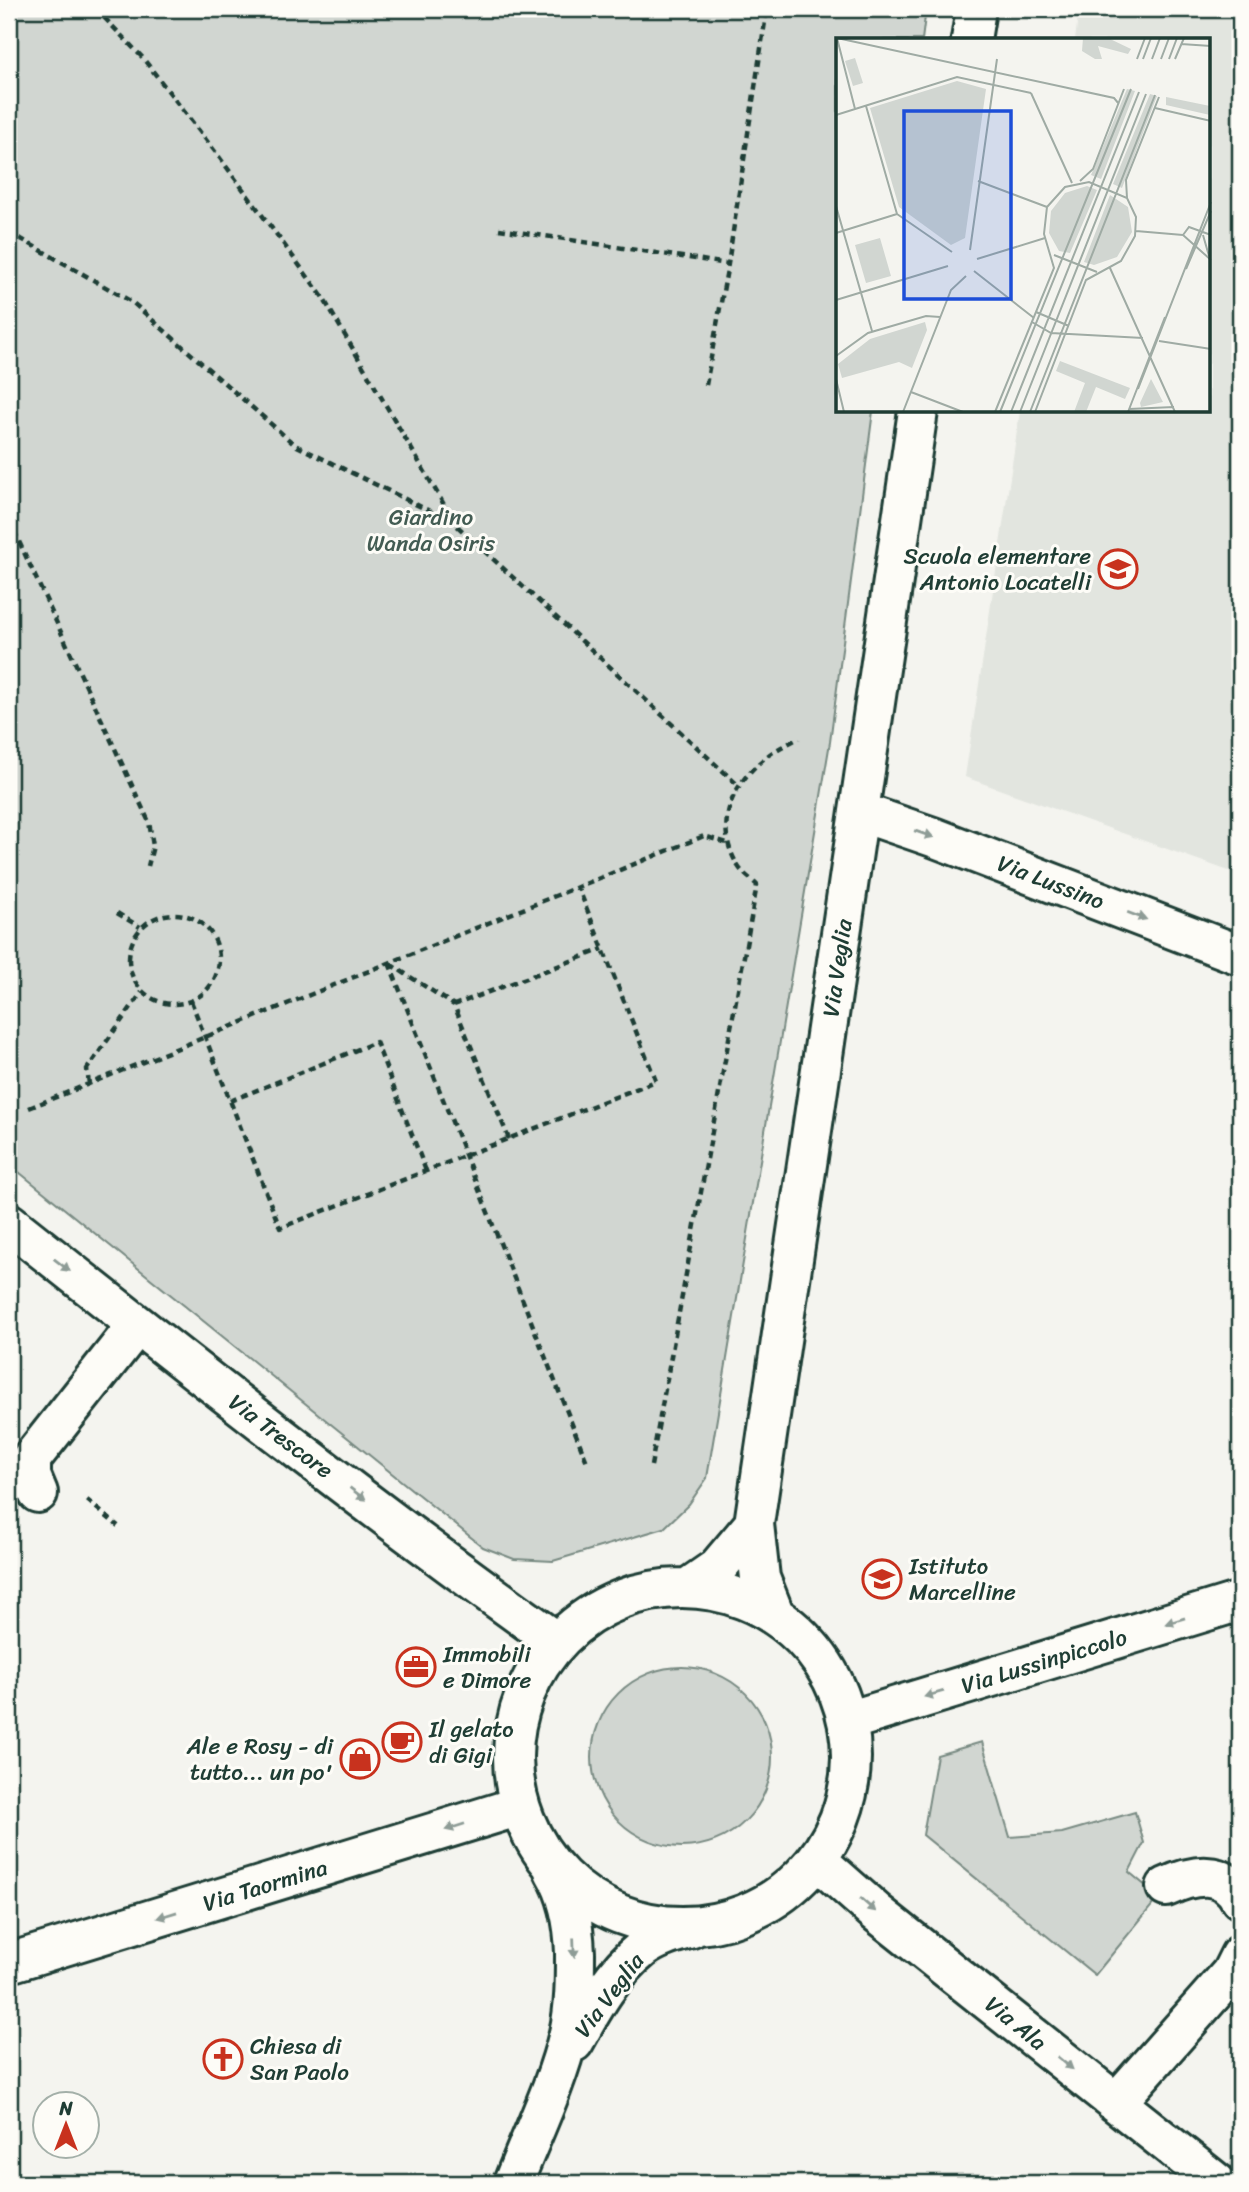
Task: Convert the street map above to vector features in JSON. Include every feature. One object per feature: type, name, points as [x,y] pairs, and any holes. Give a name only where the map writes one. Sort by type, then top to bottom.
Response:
[{"type":"street","points":[[971,38],[976,9]]},
{"type":"street","name":"Via Veglia","points":[[775,1616],[760,1578],[754,1524],[918,413]]},
{"type":"street","name":"Via Lussino","points":[[860,812],[933,837],[1240,956]]},
{"type":"street","name":"Via Trescore","points":[[9,1223],[137,1325],[558,1642]]},
{"type":"street","points":[[38,1493],[31,1476],[31,1458],[137,1325]]},
{"type":"street","points":[[688,1588],[717,1568],[754,1524]]},
{"type":"street","points":[[688,1588],[738,1597],[775,1616],[808,1644],[833,1679],[848,1721],[852,1757],[848,1793],[836,1829],[817,1860],[777,1897],[728,1920],[674,1926],[622,1915],[594,1901],[569,1883],[548,1860],[531,1834],[520,1806],[512,1762],[517,1719],[532,1678],[558,1642],[595,1612],[640,1594],[688,1588]]},
{"type":"street","name":"Via Lussinpiccolo","points":[[848,1721],[1240,1601]]},
{"type":"street","name":"Via Taormina","points":[[9,1963],[520,1806]]},
{"type":"street","name":"Via Veglia","points":[[513,2183],[552,2085],[570,2031],[575,1978],[573,1924],[560,1881],[548,1860]]},
{"type":"street","name":"Via Ala","points":[[817,1860],[876,1912],[1217,2183]]},
{"type":"street","points":[[1166,1887],[1188,1877],[1213,1877],[1235,1889],[1240,1899]]},
{"type":"street","name":"Via Veglia","points":[[552,2085],[581,2030],[626,1963],[643,1948],[668,1935],[728,1920]]},
{"type":"street","points":[[1116,2103],[1231,1973],[1240,1955]]},
{"type":"path","points":[[96,9],[142,57],[218,154],[322,296],[454,523]]},
{"type":"path","points":[[706,385],[728,264],[767,9]]},
{"type":"path","points":[[499,229],[728,264]]},
{"type":"path","points":[[9,232],[132,302],[295,445],[454,523],[738,785]]},
{"type":"path","points":[[9,520],[149,822],[153,846],[148,866]]},
{"type":"path","points":[[651,1466],[758,885],[739,868],[727,843],[726,813],[738,785],[766,757],[799,738]]},
{"type":"path","points":[[29,1108],[704,836],[727,843]]},
{"type":"path","points":[[191,1001],[280,1228],[656,1081],[578,887]]},
{"type":"path","points":[[117,913],[140,928]]},
{"type":"path","points":[[172,914],[190,917],[205,926],[215,941],[219,958],[215,976],[206,992],[191,1001],[174,1004],[157,1001],[142,992],[132,977],[128,961],[131,943],[140,928],[155,918],[172,914]]},
{"type":"path","points":[[454,1005],[603,949]]},
{"type":"path","points":[[389,963],[454,1005],[509,1139]]},
{"type":"path","points":[[389,963],[587,1462]]},
{"type":"path","points":[[89,1084],[87,1069],[142,992]]},
{"type":"path","points":[[230,1101],[376,1042],[426,1171]]},
{"type":"shaded area","name":"Scuola elementare Antonio Locatelli","points":[[1079,9],[1240,9],[1240,875],[965,777],[1020,413],[1210,413],[1210,38],[1075,38]]},
{"type":"green space","name":"Giardino Wanda Osiris","points":[[9,9],[926,9],[922,38],[836,38],[836,413],[873,413],[830,742],[707,1478],[689,1504],[664,1528],[553,1561],[514,1559],[483,1547],[9,1164]]},
{"type":"green space","points":[[682,1667],[717,1674],[746,1693],[765,1722],[772,1757],[765,1792],[746,1821],[717,1840],[682,1847],[647,1840],[618,1821],[599,1792],[592,1757],[599,1722],[618,1693],[647,1674]]},
{"type":"green space","points":[[982,1742],[1010,1837],[1062,1833],[1135,1812],[1144,1843],[1129,1872],[1159,1897],[1095,1975],[923,1835],[937,1755]]},
{"type":"place","name":"Scuola elementare Antonio Locatelli","points":[[1118,569]]},
{"type":"place","name":"Istituto Marcelline","points":[[882,1579]]},
{"type":"place","name":"Immobili e Dimore","points":[[416,1667]]},
{"type":"place","name":"Il gelato di Gigi","points":[[402,1742]]},
{"type":"place","name":"Ale e Rosy - di tutto... un po'","points":[[360,1759]]},
{"type":"place","name":"Chiesa di San Paolo","points":[[223,2059]]}]
